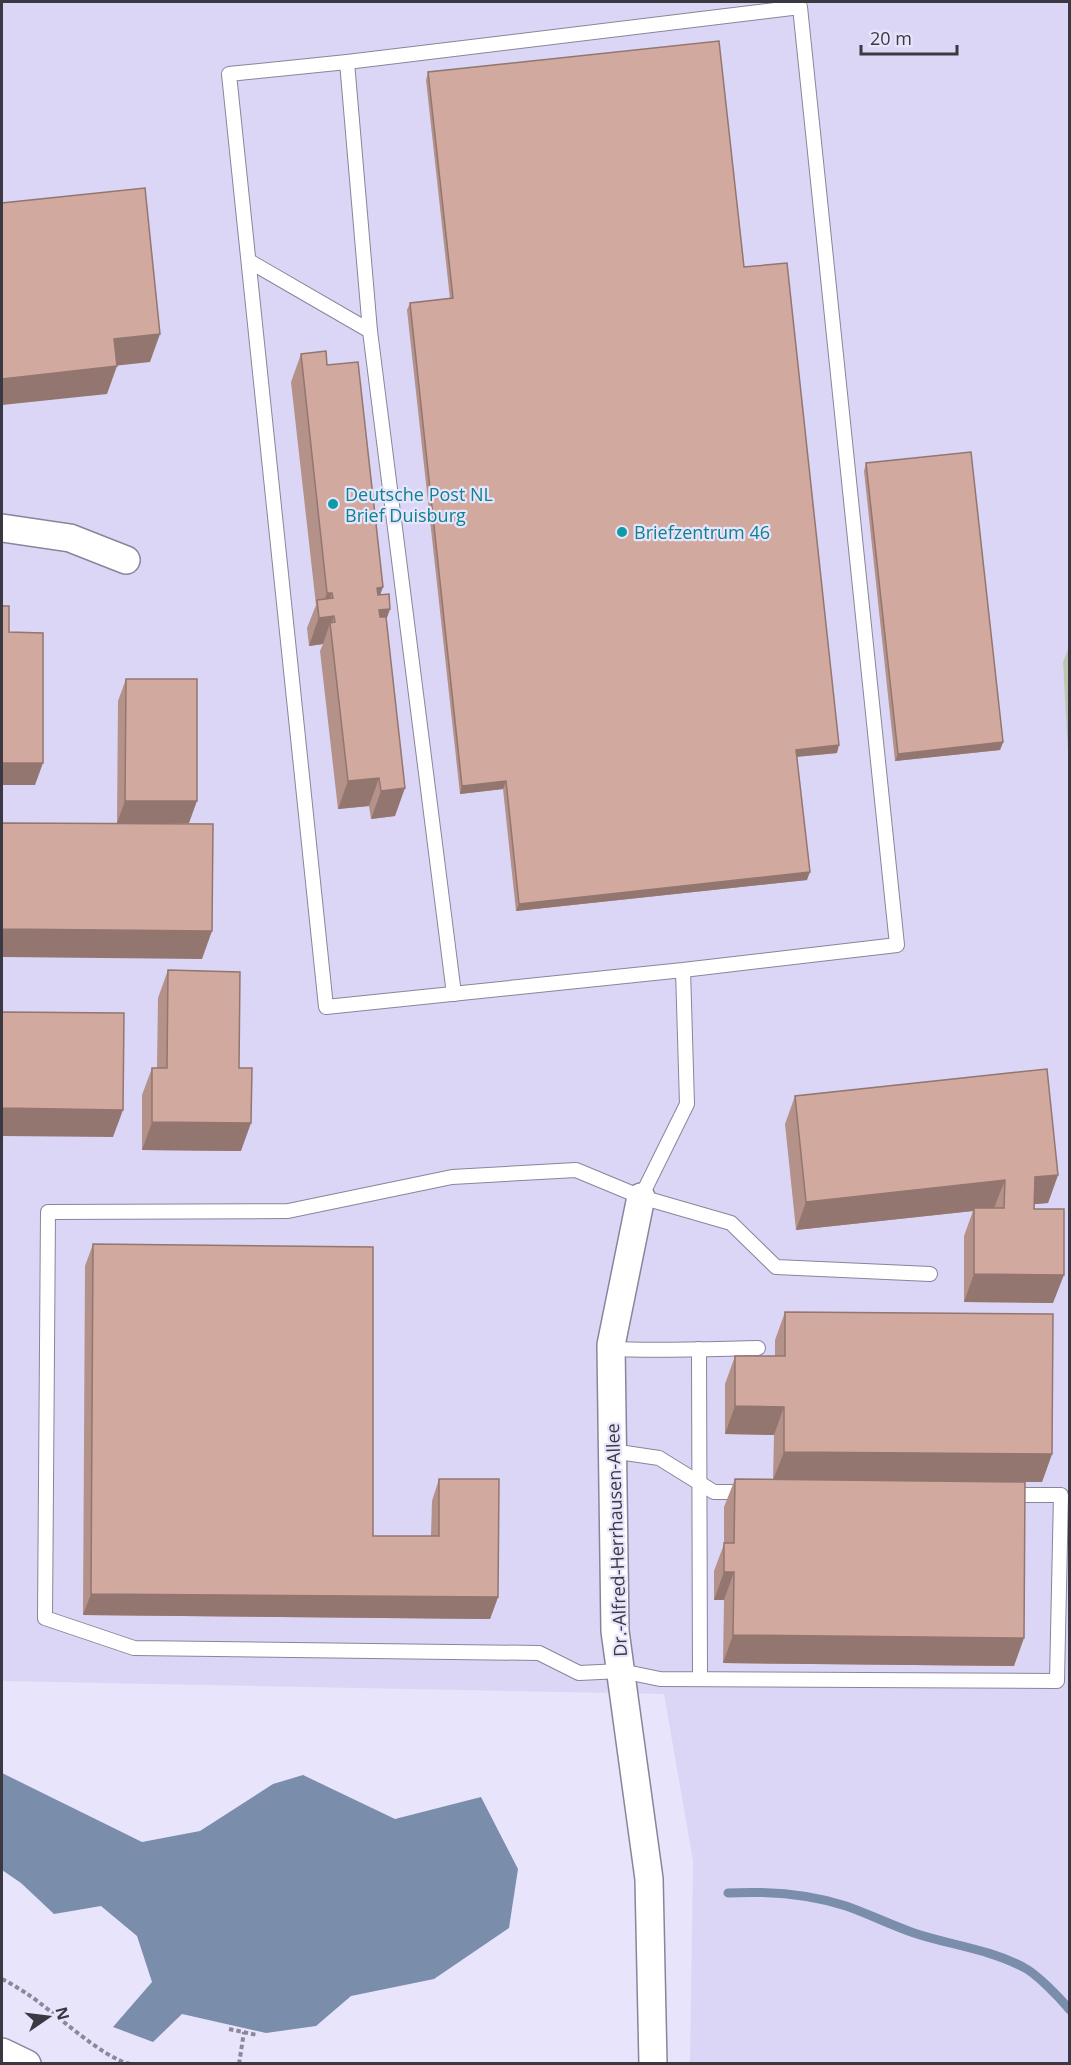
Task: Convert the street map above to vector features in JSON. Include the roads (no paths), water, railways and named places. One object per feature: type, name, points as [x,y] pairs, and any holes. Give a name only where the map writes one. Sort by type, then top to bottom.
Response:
[{"type":"street","points":[[2,528],[70,538],[126,560]]},
{"type":"street","name":"Dr.-Alfred-Herrhausen-Allee","points":[[641,1197],[611,1349],[612,1451],[615,1631],[649,1879],[653,2064]]},
{"type":"street","points":[[2,2052],[27,2064]]},
{"type":"lane","points":[[800,7],[897,945],[683,970],[327,1006],[229,74],[347,62],[800,7]]},
{"type":"lane","points":[[347,62],[370,331],[454,994]]},
{"type":"lane","points":[[249,261],[370,331]]},
{"type":"lane","points":[[641,1197],[687,1104],[683,970]]},
{"type":"lane","points":[[930,1274],[776,1267],[731,1223],[641,1197],[576,1170],[452,1177],[288,1211],[48,1212],[45,1618],[134,1648],[539,1653],[579,1673],[621,1671],[660,1679],[1057,1681],[1061,1495],[989,1494]]},
{"type":"lane","points":[[611,1349],[666,1352],[758,1348]]},
{"type":"lane","points":[[699,1349],[700,1679]]},
{"type":"lane","points":[[612,1451],[660,1458],[714,1492],[762,1492]]},
{"type":"water","points":[[2,1773],[142,1842],[200,1831],[273,1784],[303,1775],[395,1819],[481,1797],[518,1869],[509,1928],[434,1979],[351,1996],[316,2026],[266,2033],[182,2014],[153,2042],[113,2027],[152,1982],[137,1936],[101,1906],[54,1914],[21,1883],[2,1870]]},
{"type":"waterway","points":[[728,1893],[787,1894],[832,1902],[914,1933],[983,1951],[1023,1967],[1070,2010]]},
{"type":"place","name":"Deutsche Post NL Brief Duisburg","points":[[333,504]]},
{"type":"place","name":"Briefzentrum 46","points":[[622,532]]}]
